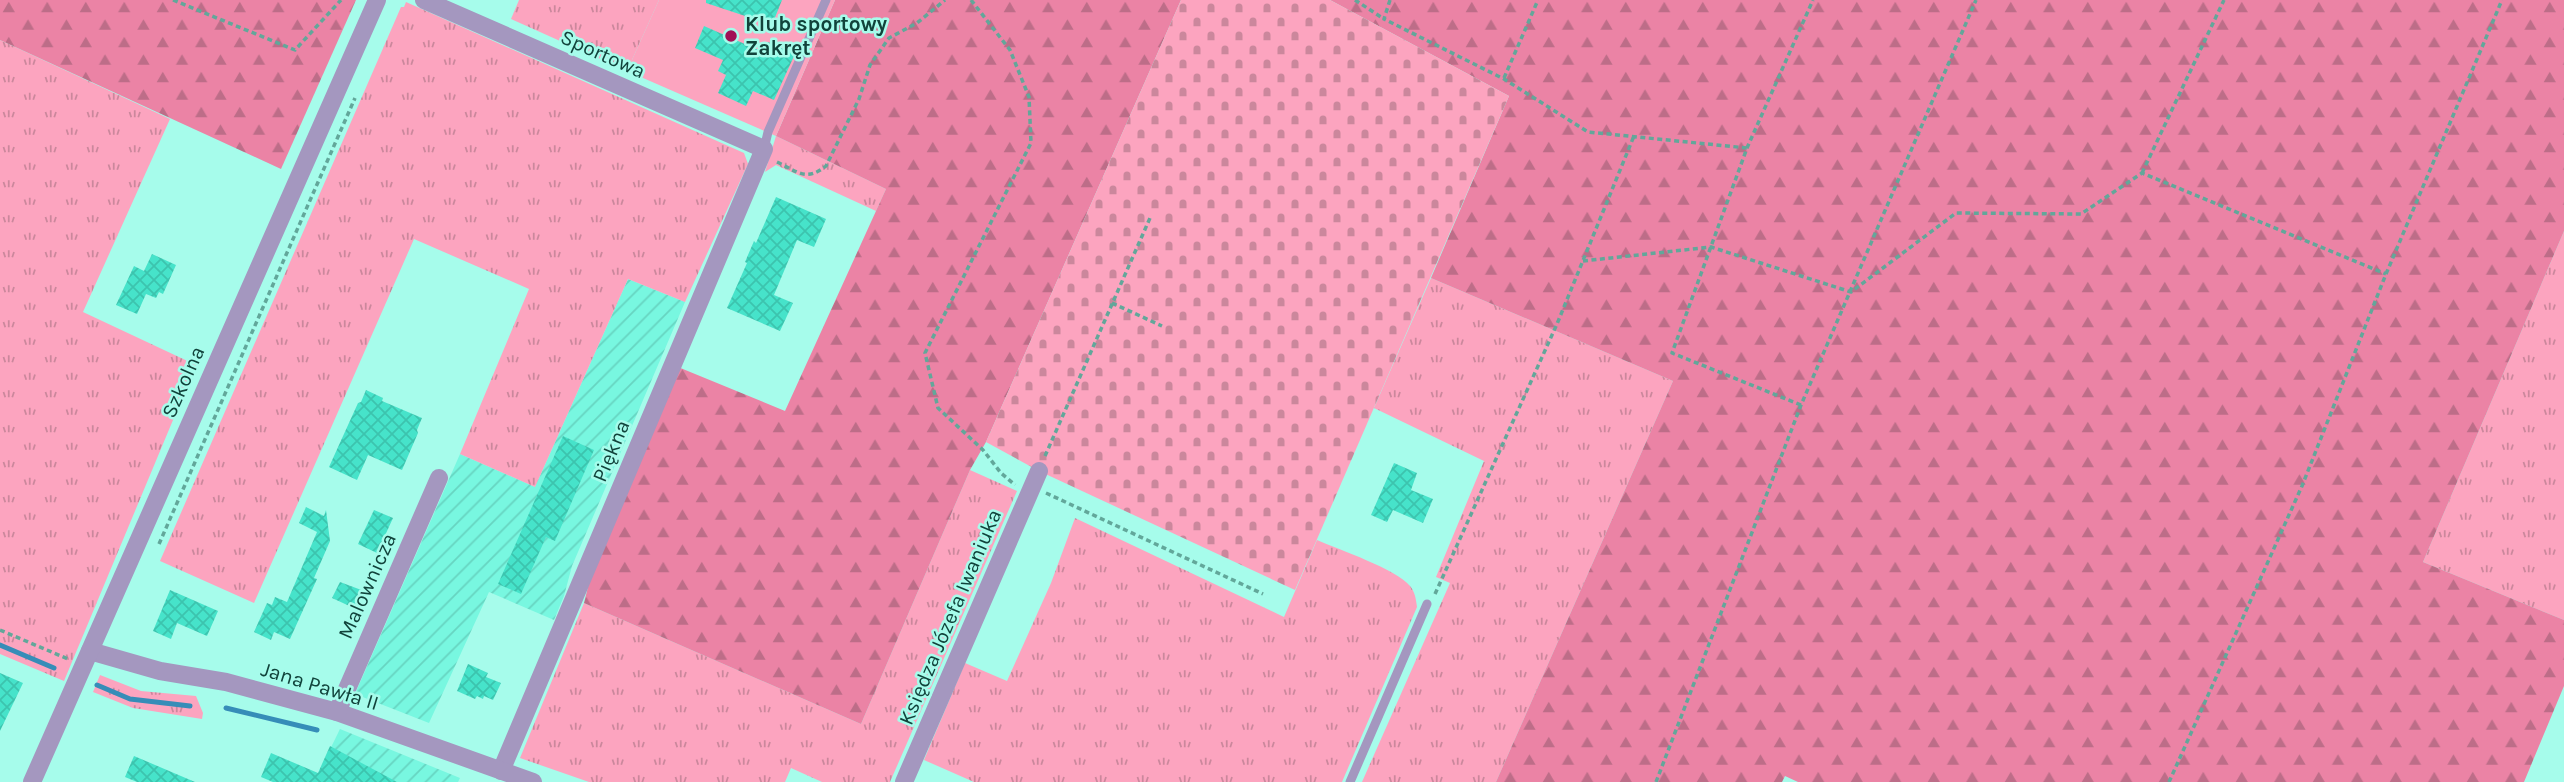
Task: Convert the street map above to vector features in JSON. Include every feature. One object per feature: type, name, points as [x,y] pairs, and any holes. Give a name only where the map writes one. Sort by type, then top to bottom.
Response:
[{"type":"street","name":"Szkolna","points":[[32,782],[377,0]]},
{"type":"street","name":"Sportowa","points":[[424,0],[764,149]]},
{"type":"street","name":"Piękna","points":[[501,771],[764,149]]},
{"type":"street","name":"Malownicza","points":[[337,712],[439,478]]},
{"type":"street","name":"Księdza Józefa Iwaniuka","points":[[904,782],[1033,485]]},
{"type":"street","name":"Jana Pawła II","points":[[86,658],[226,681],[337,712],[533,782]]},
{"type":"lane","points":[[764,149],[768,132],[826,0]]},
{"type":"lane","points":[[1350,782],[1427,604]]},
{"type":"path","points":[[173,0],[295,50],[341,0]]},
{"type":"path","points":[[764,149],[768,158],[806,176],[817,174],[833,156],[859,99],[870,65],[889,38],[917,23],[945,0]]},
{"type":"path","points":[[971,0],[1010,50],[1029,97],[1031,143],[925,353],[938,408],[984,450],[1001,473],[1033,485],[1263,594]]},
{"type":"path","points":[[1355,0],[1384,19],[1504,79],[1588,132],[1747,148]]},
{"type":"path","points":[[1384,19],[1390,0]]},
{"type":"path","points":[[1504,79],[1538,0]]},
{"type":"path","points":[[1801,405],[1672,353],[1747,148],[1812,0]]},
{"type":"path","points":[[1657,782],[1801,405],[1976,0]]},
{"type":"path","points":[[1851,292],[1956,213],[2081,214],[2142,173],[2224,0]]},
{"type":"path","points":[[2169,782],[2302,486],[2386,274],[2502,0]]},
{"type":"path","points":[[159,544],[359,89]]},
{"type":"path","points":[[1427,604],[1439,589],[1583,261],[1634,136]]},
{"type":"path","points":[[2142,173],[2386,274]]},
{"type":"path","points":[[1033,485],[1150,218]]},
{"type":"path","points":[[1583,261],[1711,247],[1851,292]]},
{"type":"path","points":[[1112,303],[1162,326]]},
{"type":"path","points":[[0,630],[86,658]]},
{"type":"shaded area","points":[[628,279],[685,302],[572,566],[554,620],[489,592],[429,723],[355,694],[460,454],[535,487]]},
{"type":"shaded area","points":[[340,729],[460,778],[458,782],[314,782]]},
{"type":"green space","points":[[0,0],[356,0],[281,169],[0,40]]},
{"type":"green space","points":[[519,0],[659,0],[627,71],[511,19]]},
{"type":"green space","name":"Klub sportowy Zakręt","points":[[659,0],[835,0],[776,136],[627,71]]},
{"type":"green space","points":[[835,0],[1181,0],[986,442],[970,470],[861,724],[584,603],[593,567],[678,367],[785,411],[886,189],[776,136]]},
{"type":"green space","points":[[1181,0],[1330,0],[1509,96],[1295,590],[1039,471],[986,442]]},
{"type":"green space","points":[[1330,0],[2564,0],[2564,231],[2423,562],[2564,620],[2564,686],[2524,782],[1798,782],[1785,776],[1782,782],[1496,782],[1673,381],[1431,278],[1509,96]]},
{"type":"green space","points":[[406,2],[744,153],[748,164],[685,302],[628,279],[535,487],[460,454],[529,289],[414,239],[254,603],[160,561],[401,7],[404,7]]},
{"type":"green space","points":[[0,40],[170,119],[83,312],[196,365],[64,681],[0,654]]},
{"type":"green space","points":[[776,136],[886,189],[876,211],[776,165],[765,172]]},
{"type":"green space","points":[[2564,231],[2564,620],[2423,562]]},
{"type":"green space","points":[[1431,278],[1673,381],[1496,782],[1362,782],[1450,583],[1436,577],[1484,461],[1374,408]]},
{"type":"green space","points":[[970,470],[1017,491],[890,782],[822,782],[791,768],[785,782],[589,782],[520,758],[584,603],[861,724]]},
{"type":"green space","points":[[1075,518],[1284,617],[1317,540],[1393,573],[1410,586],[1417,607],[1342,782],[974,782],[924,760],[965,663],[1007,681],[1051,583]]},
{"type":"green space","points":[[100,675],[141,691],[196,696],[203,713],[202,719],[133,708],[93,692]]},
{"type":"building","points":[[706,0],[782,0],[772,25],[706,3]]},
{"type":"building","points":[[704,26],[763,52],[768,42],[795,54],[774,100],[753,91],[746,106],[718,93],[726,75],[718,71],[723,60],[695,48]]},
{"type":"building","points":[[776,197],[826,219],[814,247],[797,240],[774,295],[793,303],[780,331],[727,308],[754,241],[756,243]]},
{"type":"building","points":[[152,254],[176,265],[163,294],[159,292],[156,298],[146,294],[137,314],[116,305],[134,266],[144,271]]},
{"type":"building","points":[[366,390],[383,398],[382,401],[422,418],[402,470],[368,455],[357,480],[329,467]]},
{"type":"building","points":[[563,436],[594,450],[555,541],[546,537],[521,594],[498,584]]},
{"type":"building","points":[[1394,463],[1417,473],[1411,490],[1433,499],[1423,523],[1393,510],[1387,522],[1371,515]]},
{"type":"building","points":[[306,507],[324,516],[326,510],[330,541],[314,578],[317,579],[290,639],[274,632],[271,640],[254,632],[267,603],[272,605],[275,597],[287,602],[317,532],[299,523]]},
{"type":"building","points":[[374,510],[393,518],[377,553],[358,544]]},
{"type":"building","points":[[340,582],[364,591],[356,609],[332,598]]},
{"type":"building","points":[[170,590],[218,611],[207,636],[177,623],[171,639],[153,631]]},
{"type":"building","points":[[468,664],[488,673],[486,677],[501,683],[493,700],[484,696],[483,699],[477,696],[475,699],[457,691]]},
{"type":"building","points":[[0,673],[23,683],[0,731]]},
{"type":"building","points":[[330,746],[397,782],[273,782],[261,777],[271,753],[318,773]]},
{"type":"building","points":[[134,756],[195,782],[137,782],[125,777]]},
{"type":"waterway","points":[[0,645],[54,668]]},
{"type":"waterway","points":[[97,685],[130,699],[190,706]]},
{"type":"waterway","points":[[226,708],[317,730]]},
{"type":"place","name":"Klub sportowy Zakręt","points":[[731,36]]}]
